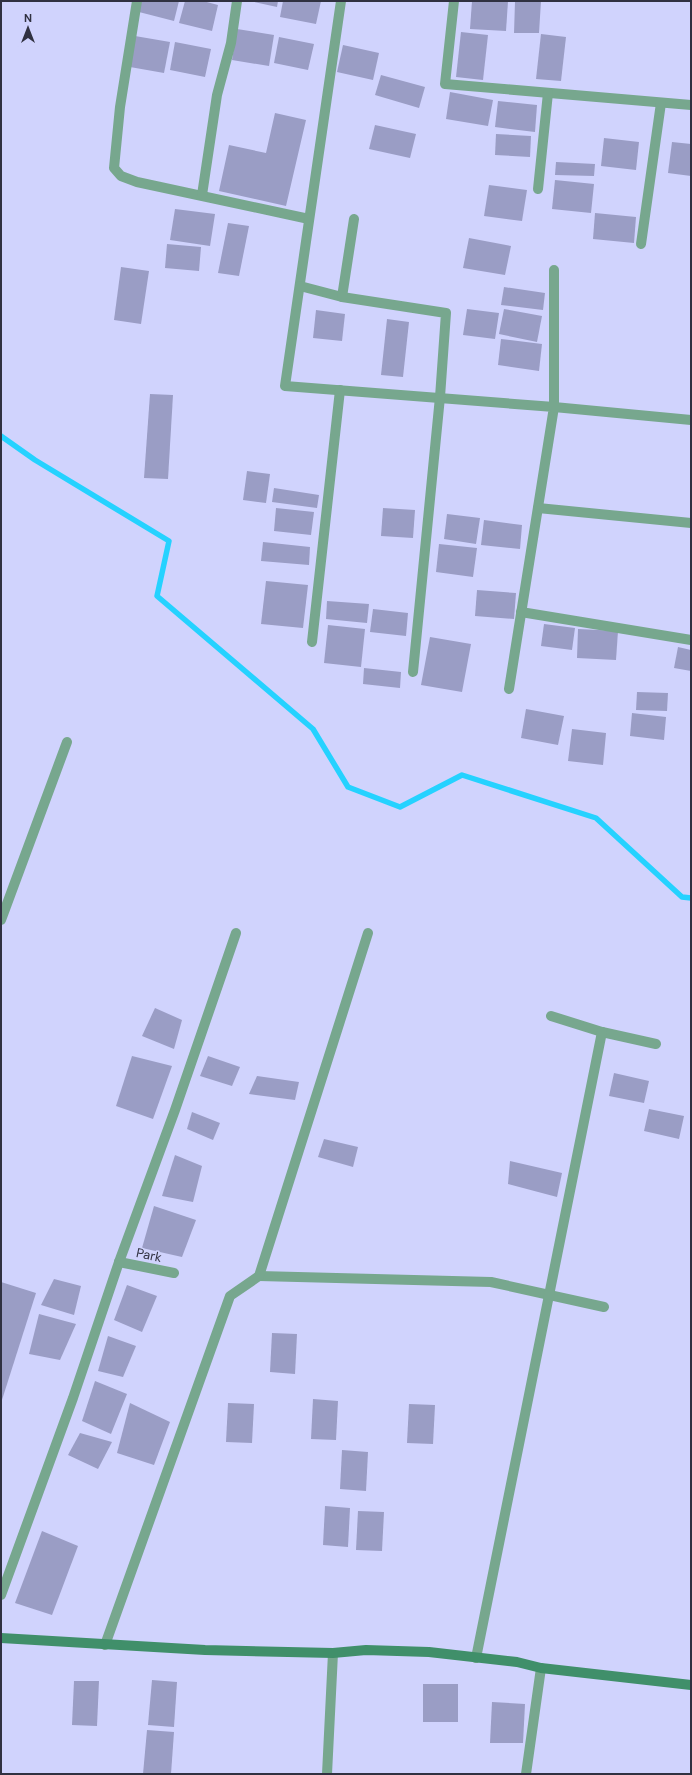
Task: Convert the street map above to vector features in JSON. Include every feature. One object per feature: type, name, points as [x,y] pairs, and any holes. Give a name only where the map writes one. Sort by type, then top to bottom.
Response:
[{"type":"street","points":[[137,1],[120,107],[114,168],[122,176],[136,182],[202,195],[309,220]]},
{"type":"street","points":[[202,195],[217,95],[231,43],[237,1]]},
{"type":"street","points":[[341,1],[285,386],[440,397],[691,420]]},
{"type":"street","points":[[454,1],[445,84],[691,105]]},
{"type":"street","points":[[538,189],[548,93]]},
{"type":"street","points":[[642,244],[661,102]]},
{"type":"street","points":[[342,297],[354,219]]},
{"type":"street","points":[[509,689],[554,407],[554,270]]},
{"type":"street","points":[[300,286],[342,297],[446,313],[440,397],[413,672]]},
{"type":"street","points":[[312,642],[340,390]]},
{"type":"street","points":[[538,508],[691,523]]},
{"type":"street","points":[[521,612],[691,640]]},
{"type":"street","points":[[1,920],[68,742]]},
{"type":"street","points":[[1,1595],[73,1398],[119,1262],[175,1110],[236,933]]},
{"type":"street","points":[[259,1276],[368,933]]},
{"type":"street","points":[[551,1016],[602,1032],[656,1044]]},
{"type":"street","points":[[476,1658],[602,1032]]},
{"type":"street","name":"Park","points":[[119,1262],[174,1273]]},
{"type":"street","points":[[105,1645],[230,1296],[259,1276],[491,1282],[604,1307]]},
{"type":"street","points":[[1,1638],[205,1650],[333,1653],[366,1650],[429,1652],[517,1662],[541,1668],[691,1686]]},
{"type":"street","points":[[327,1774],[333,1653]]},
{"type":"street","points":[[526,1774],[541,1668]]},
{"type":"building","points":[[141,1],[179,1],[174,21],[139,12]]},
{"type":"building","points":[[185,1],[203,1],[218,5],[212,31],[179,23]]},
{"type":"building","points":[[250,1],[278,1],[277,7]]},
{"type":"building","points":[[283,1],[321,1],[316,24],[280,17]]},
{"type":"building","points":[[472,1],[508,1],[506,31],[470,29]]},
{"type":"building","points":[[515,1],[541,1],[539,33],[514,33]]},
{"type":"building","points":[[237,29],[274,35],[269,66],[232,60]]},
{"type":"building","points":[[461,32],[488,35],[483,80],[456,77]]},
{"type":"building","points":[[541,34],[566,37],[561,81],[536,79]]},
{"type":"building","points":[[135,36],[170,42],[164,73],[130,67]]},
{"type":"building","points":[[279,37],[314,44],[308,70],[274,63]]},
{"type":"building","points":[[175,42],[211,49],[205,77],[170,70]]},
{"type":"building","points":[[343,45],[379,53],[373,80],[337,72]]},
{"type":"building","points":[[381,75],[425,87],[419,108],[375,95]]},
{"type":"building","points":[[450,92],[493,100],[488,126],[446,119]]},
{"type":"building","points":[[498,101],[537,105],[535,132],[495,127]]},
{"type":"building","points":[[275,113],[306,120],[286,206],[219,191],[229,145],[266,153]]},
{"type":"building","points":[[375,125],[416,134],[410,158],[369,149]]},
{"type":"building","points":[[496,134],[531,136],[530,157],[495,155]]},
{"type":"building","points":[[604,138],[639,142],[636,170],[601,166]]},
{"type":"building","points":[[672,142],[691,144],[691,176],[668,173]]},
{"type":"building","points":[[556,162],[595,164],[594,176],[555,175]]},
{"type":"building","points":[[555,180],[594,184],[591,213],[552,209]]},
{"type":"building","points":[[489,185],[527,190],[522,221],[484,216]]},
{"type":"building","points":[[175,209],[215,214],[210,246],[170,240]]},
{"type":"building","points":[[595,213],[636,217],[634,243],[593,239]]},
{"type":"building","points":[[228,223],[249,226],[239,276],[218,273]]},
{"type":"building","points":[[469,238],[511,246],[505,275],[463,268]]},
{"type":"building","points":[[167,244],[201,247],[199,271],[165,268]]},
{"type":"building","points":[[121,267],[149,271],[141,324],[114,320]]},
{"type":"building","points":[[504,287],[545,293],[543,310],[501,305]]},
{"type":"building","points":[[467,309],[499,313],[495,339],[463,335]]},
{"type":"building","points":[[504,309],[542,316],[537,342],[499,334]]},
{"type":"building","points":[[316,310],[345,314],[342,341],[313,338]]},
{"type":"building","points":[[387,319],[409,322],[403,377],[381,375]]},
{"type":"building","points":[[501,339],[542,344],[539,371],[498,365]]},
{"type":"building","points":[[150,394],[173,395],[168,479],[144,478]]},
{"type":"building","points":[[247,471],[270,474],[266,503],[243,500]]},
{"type":"building","points":[[274,488],[319,495],[317,508],[272,502]]},
{"type":"building","points":[[276,508],[314,512],[311,535],[274,531]]},
{"type":"building","points":[[383,508],[415,510],[413,538],[381,536]]},
{"type":"building","points":[[447,514],[480,518],[476,544],[444,539]]},
{"type":"building","points":[[484,520],[522,525],[520,549],[481,545]]},
{"type":"building","points":[[263,542],[310,547],[309,565],[261,561]]},
{"type":"building","points":[[439,544],[477,548],[473,577],[436,572]]},
{"type":"building","points":[[266,581],[308,585],[303,628],[261,624]]},
{"type":"building","points":[[477,590],[516,593],[514,619],[475,616]]},
{"type":"building","points":[[327,601],[369,604],[367,623],[326,619]]},
{"type":"building","points":[[373,609],[408,613],[406,636],[370,632]]},
{"type":"building","points":[[544,624],[575,628],[572,650],[541,646]]},
{"type":"building","points":[[328,625],[365,629],[361,667],[324,663]]},
{"type":"building","points":[[578,629],[618,631],[616,660],[577,658]]},
{"type":"building","points":[[430,637],[471,644],[462,692],[421,685]]},
{"type":"building","points":[[678,647],[691,650],[691,671],[674,668]]},
{"type":"building","points":[[364,668],[401,672],[400,688],[363,684]]},
{"type":"building","points":[[637,692],[668,693],[667,711],[636,710]]},
{"type":"building","points":[[526,709],[564,716],[558,745],[521,738]]},
{"type":"building","points":[[632,713],[666,717],[664,740],[630,736]]},
{"type":"building","points":[[572,729],[606,733],[603,765],[568,761]]},
{"type":"building","points":[[155,1008],[182,1020],[174,1049],[142,1036]]},
{"type":"building","points":[[132,1056],[172,1066],[153,1119],[116,1106]]},
{"type":"building","points":[[208,1056],[240,1067],[232,1086],[200,1076]]},
{"type":"building","points":[[614,1073],[649,1081],[644,1103],[609,1096]]},
{"type":"building","points":[[257,1076],[299,1082],[295,1100],[249,1094]]},
{"type":"building","points":[[649,1109],[684,1116],[679,1139],[644,1131]]},
{"type":"building","points":[[192,1112],[220,1123],[213,1140],[187,1129]]},
{"type":"building","points":[[324,1139],[358,1147],[353,1167],[318,1157]]},
{"type":"building","points":[[175,1155],[202,1166],[193,1202],[162,1196]]},
{"type":"building","points":[[510,1161],[562,1173],[557,1197],[508,1184]]},
{"type":"building","points":[[154,1206],[196,1220],[182,1257],[142,1248]]},
{"type":"building","points":[[54,1279],[81,1286],[74,1315],[41,1305]]},
{"type":"building","points":[[1,1282],[36,1293],[1,1403]]},
{"type":"building","points":[[127,1285],[157,1296],[142,1332],[114,1320]]},
{"type":"building","points":[[39,1314],[76,1324],[60,1360],[29,1354]]},
{"type":"building","points":[[272,1333],[297,1334],[295,1374],[270,1372]]},
{"type":"building","points":[[108,1336],[136,1346],[123,1377],[98,1371]]},
{"type":"building","points":[[95,1381],[127,1394],[111,1434],[82,1421]]},
{"type":"building","points":[[313,1399],[338,1401],[336,1440],[311,1439]]},
{"type":"building","points":[[130,1403],[170,1422],[154,1465],[117,1453]]},
{"type":"building","points":[[228,1403],[254,1404],[252,1443],[226,1442]]},
{"type":"building","points":[[409,1404],[435,1405],[433,1444],[407,1443]]},
{"type":"building","points":[[80,1433],[112,1442],[98,1469],[68,1455]]},
{"type":"building","points":[[342,1450],[368,1452],[366,1491],[340,1489]]},
{"type":"building","points":[[325,1506],[350,1508],[348,1547],[323,1545]]},
{"type":"building","points":[[358,1511],[384,1512],[382,1551],[356,1550]]},
{"type":"building","points":[[42,1531],[78,1546],[52,1615],[15,1603]]},
{"type":"building","points":[[152,1680],[177,1682],[174,1727],[148,1725]]},
{"type":"building","points":[[74,1681],[99,1681],[97,1726],[72,1725]]},
{"type":"building","points":[[423,1684],[458,1684],[458,1722],[423,1722]]},
{"type":"building","points":[[492,1702],[525,1704],[523,1743],[490,1743]]},
{"type":"building","points":[[147,1730],[174,1732],[171,1774],[143,1774]]},
{"type":"waterway","points":[[1,436],[35,460],[169,541],[157,596],[313,729],[348,787],[400,807],[462,775],[596,818],[682,897],[691,898]]}]
